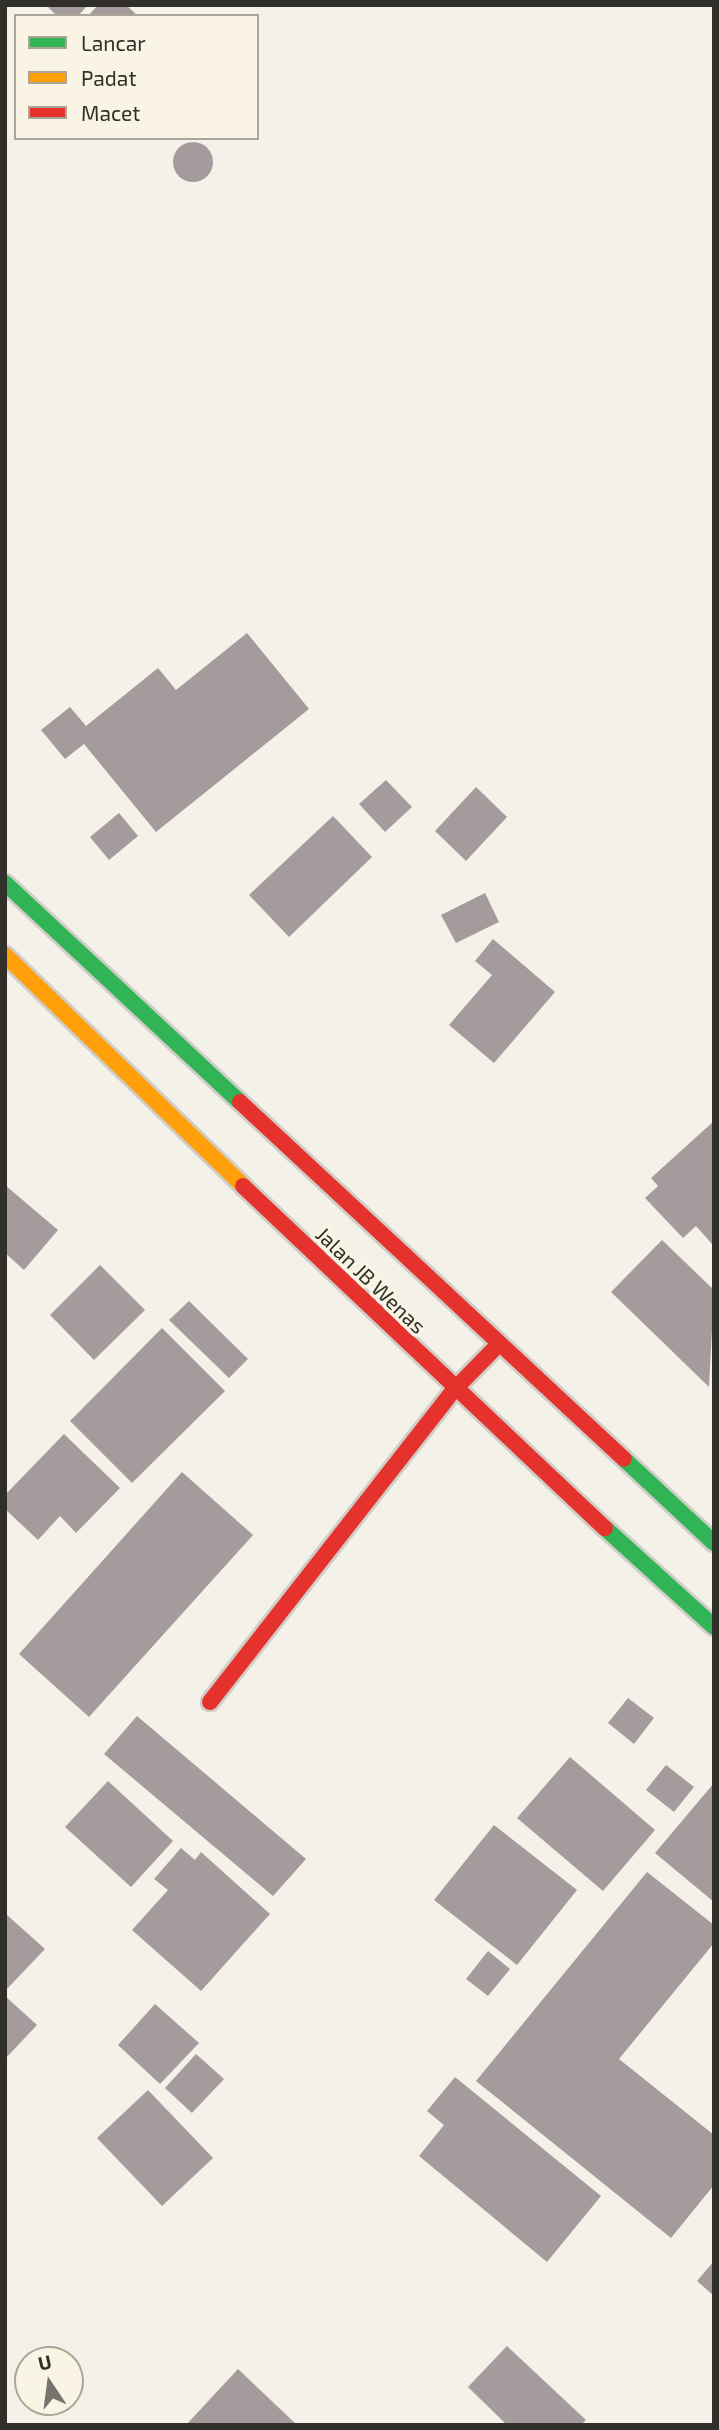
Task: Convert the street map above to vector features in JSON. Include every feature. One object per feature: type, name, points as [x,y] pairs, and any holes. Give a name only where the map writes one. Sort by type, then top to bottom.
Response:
[{"type":"main road","name":"Jalan JB Wenas","points":[[5,883],[497,1346],[714,1543]]},
{"type":"main road","name":"Jalan JB Wenas","points":[[5,955],[454,1390],[714,1627]]},
{"type":"main road","points":[[209,1702],[454,1390],[497,1346]]},
{"type":"building","points":[[46,5],[88,5],[80,14],[55,14]]},
{"type":"building","points":[[98,5],[126,5],[136,14],[90,14]]},
{"type":"building","points":[[193,142],[201,143],[207,148],[212,154],[212,170],[207,176],[201,181],[193,182],[185,181],[179,176],[174,170],[173,162],[174,154],[179,148],[185,143]]},
{"type":"building","points":[[247,633],[309,709],[156,832],[84,744],[65,759],[41,730],[70,707],[86,726],[158,668],[176,690]]},
{"type":"building","points":[[386,780],[412,807],[385,832],[359,804]]},
{"type":"building","points":[[476,787],[507,817],[466,861],[435,831]]},
{"type":"building","points":[[119,813],[138,836],[109,860],[90,837]]},
{"type":"building","points":[[333,816],[372,857],[289,937],[249,895]]},
{"type":"building","points":[[485,893],[499,922],[456,943],[441,915]]},
{"type":"building","points":[[493,939],[555,992],[494,1063],[449,1025],[492,975],[475,961]]},
{"type":"building","points":[[714,1121],[712,1244],[696,1226],[683,1238],[645,1198],[658,1186],[651,1178]]},
{"type":"building","points":[[5,1185],[58,1230],[24,1270],[5,1253]]},
{"type":"building","points":[[662,1240],[714,1290],[709,1387],[611,1292]]},
{"type":"building","points":[[100,1265],[145,1310],[94,1360],[50,1315]]},
{"type":"building","points":[[189,1301],[248,1359],[229,1378],[169,1320]]},
{"type":"building","points":[[162,1328],[225,1391],[132,1483],[70,1421]]},
{"type":"building","points":[[64,1434],[120,1488],[76,1533],[60,1516],[38,1540],[5,1509],[5,1495]]},
{"type":"building","points":[[182,1472],[253,1535],[89,1717],[19,1654]]},
{"type":"building","points":[[628,1698],[654,1718],[634,1744],[608,1723]]},
{"type":"building","points":[[137,1716],[306,1859],[273,1896],[104,1754]]},
{"type":"building","points":[[570,1757],[655,1830],[603,1891],[517,1818]]},
{"type":"building","points":[[666,1765],[694,1787],[674,1812],[646,1790]]},
{"type":"building","points":[[108,1781],[173,1841],[131,1887],[65,1827]]},
{"type":"building","points":[[714,1783],[714,1902],[655,1853]]},
{"type":"building","points":[[494,1825],[577,1890],[517,1965],[434,1900]]},
{"type":"building","points":[[181,1848],[195,1860],[201,1852],[270,1914],[201,1991],[132,1930],[168,1890],[154,1879]]},
{"type":"building","points":[[647,1872],[714,1925],[714,1943],[619,2059],[714,2135],[714,2185],[671,2238],[476,2081]]},
{"type":"building","points":[[7,1915],[45,1949],[5,1991],[5,1917]]},
{"type":"building","points":[[488,1951],[510,1969],[488,1996],[466,1979]]},
{"type":"building","points":[[5,1996],[37,2025],[5,2059]]},
{"type":"building","points":[[155,2004],[199,2043],[160,2084],[118,2045]]},
{"type":"building","points":[[196,2054],[224,2079],[192,2113],[165,2088]]},
{"type":"building","points":[[455,2077],[601,2196],[547,2262],[419,2156],[444,2125],[427,2111]]},
{"type":"building","points":[[148,2090],[213,2158],[162,2206],[97,2138]]},
{"type":"building","points":[[714,2261],[714,2296],[697,2281]]},
{"type":"building","points":[[507,2346],[586,2420],[581,2425],[507,2425],[468,2387]]},
{"type":"building","points":[[238,2369],[297,2425],[186,2425]]},
{"type":"traffic: fast","points":[[5,883],[240,1102]]},
{"type":"traffic: fast","points":[[624,1459],[714,1543]]},
{"type":"traffic: fast","points":[[605,1528],[714,1627]]},
{"type":"traffic: slow","points":[[5,955],[243,1186]]},
{"type":"traffic: jam","points":[[240,1102],[624,1459]]},
{"type":"traffic: jam","points":[[243,1186],[605,1528]]},
{"type":"traffic: jam","points":[[210,1702],[454,1390],[497,1346]]}]
